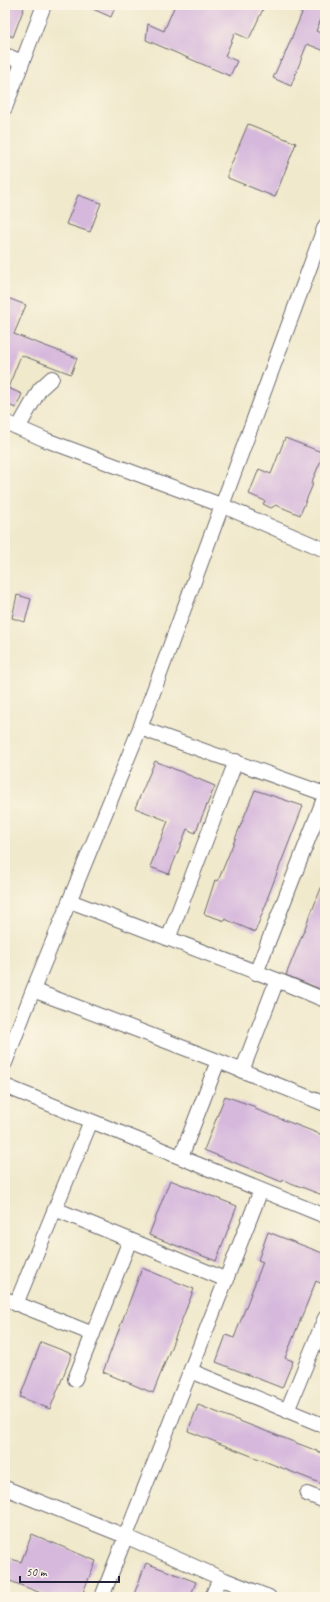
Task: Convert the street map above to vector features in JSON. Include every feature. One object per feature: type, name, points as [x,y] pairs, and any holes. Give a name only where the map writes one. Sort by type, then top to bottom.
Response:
[{"type":"street","points":[[5,108],[44,5]]},
{"type":"street","points":[[5,55],[22,62]]},
{"type":"street","points":[[5,1063],[33,990],[140,728],[325,226]]},
{"type":"street","points":[[52,378],[40,389],[9,425],[221,505],[325,550]]},
{"type":"street","points":[[140,728],[236,761],[325,795],[256,972]]},
{"type":"street","points":[[168,940],[236,761]]},
{"type":"street","points":[[70,901],[325,1000]]},
{"type":"street","points":[[242,1071],[276,980]]},
{"type":"street","points":[[33,990],[325,1104]]},
{"type":"street","points":[[181,1157],[218,1061]]},
{"type":"street","points":[[5,1086],[325,1216]]},
{"type":"street","points":[[92,1121],[55,1209],[11,1302],[93,1334]]},
{"type":"street","points":[[102,1597],[262,1190]]},
{"type":"street","points":[[55,1209],[227,1280]]},
{"type":"street","points":[[75,1379],[130,1240]]},
{"type":"street","points":[[287,1411],[324,1324]]},
{"type":"street","points":[[191,1371],[325,1426]]},
{"type":"street","points":[[5,1488],[125,1536],[220,1578],[269,1597]]},
{"type":"street","points":[[306,1494],[325,1501]]},
{"type":"street","points":[[212,1597],[220,1578]]},
{"type":"building","points":[[5,5],[25,5],[13,37],[5,33]]},
{"type":"building","points":[[84,5],[116,5],[111,17]]},
{"type":"building","points":[[175,5],[265,5],[249,39],[235,33],[225,56],[237,61],[230,76],[146,40],[148,24],[164,31]]},
{"type":"building","points":[[282,5],[325,5],[325,10],[316,31],[325,35],[325,51],[307,44],[291,86],[273,78],[281,60],[282,61],[302,13]]},
{"type":"building","points":[[248,124],[296,143],[275,197],[228,178],[228,172]]},
{"type":"building","points":[[78,195],[101,203],[90,232],[66,224]]},
{"type":"building","points":[[5,297],[26,305],[14,334],[77,358],[71,374],[21,355],[8,388],[22,394],[16,408],[5,404]]},
{"type":"building","points":[[285,438],[324,453],[300,515],[276,505],[271,508],[263,504],[265,501],[249,494],[259,469],[271,474]]},
{"type":"building","points":[[17,595],[31,599],[25,622],[12,618]]},
{"type":"building","points":[[155,761],[215,786],[195,833],[187,829],[169,874],[150,867],[168,821],[135,808]]},
{"type":"building","points":[[255,790],[303,806],[255,932],[225,919],[225,921],[204,914],[215,880],[218,881]]},
{"type":"building","points":[[325,881],[325,991],[286,975]]},
{"type":"building","points":[[225,1096],[256,1107],[255,1109],[325,1136],[325,1196],[283,1180],[282,1182],[204,1150]]},
{"type":"building","points":[[170,1180],[237,1206],[216,1261],[149,1235]]},
{"type":"building","points":[[268,1232],[325,1254],[325,1276],[322,1284],[316,1281],[285,1358],[293,1361],[282,1388],[216,1362],[226,1335],[234,1338],[263,1262],[258,1260]]},
{"type":"building","points":[[142,1268],[194,1289],[153,1393],[103,1372]]},
{"type":"building","points":[[41,1342],[72,1354],[50,1409],[20,1397]]},
{"type":"building","points":[[198,1405],[325,1454],[325,1485],[188,1431]]},
{"type":"building","points":[[32,1534],[96,1561],[81,1597],[51,1597],[5,1579],[5,1557],[21,1562]]},
{"type":"building","points":[[146,1563],[196,1582],[190,1597],[133,1597]]}]
